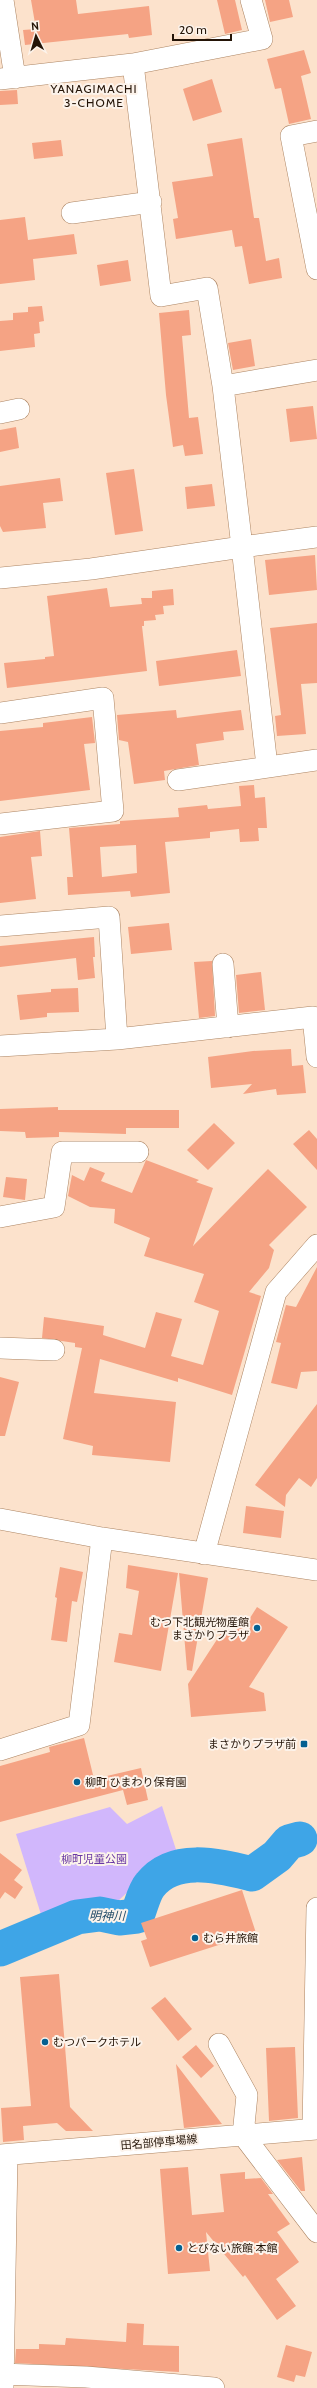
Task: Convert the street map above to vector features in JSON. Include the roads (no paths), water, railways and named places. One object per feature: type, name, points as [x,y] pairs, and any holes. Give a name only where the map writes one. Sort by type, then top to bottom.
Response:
[{"type":"street","points":[[3,0],[8,79],[133,64],[262,39],[251,0]]},
{"type":"street","points":[[133,64],[151,202],[161,296],[207,288],[223,386],[267,766]]},
{"type":"street","points":[[316,259],[291,136],[317,131]]},
{"type":"street","points":[[72,213],[151,202]]},
{"type":"street","points":[[223,386],[317,370]]},
{"type":"street","points":[[0,578],[91,569],[317,537]]},
{"type":"street","points":[[0,713],[103,698],[113,811],[0,824]]},
{"type":"street","points":[[178,780],[317,760]]},
{"type":"street","points":[[0,926],[109,917],[117,1038]]},
{"type":"street","points":[[223,964],[228,1026]]},
{"type":"street","points":[[0,1046],[117,1038],[313,1018],[317,1057]]},
{"type":"street","points":[[0,1217],[54,1207],[62,1152],[138,1152]]},
{"type":"street","points":[[204,1554],[276,1292],[317,1245]]},
{"type":"street","points":[[0,1348],[54,1350]]},
{"type":"street","points":[[0,1519],[102,1538],[317,1570]]},
{"type":"street","points":[[0,1750],[79,1725],[102,1538]]},
{"type":"street","points":[[315,2129],[317,1908]]},
{"type":"street","points":[[219,2044],[247,2095],[243,2135],[317,2232]]},
{"type":"street","name":"田名部停車場線","points":[[4,2155],[315,2129]]},
{"type":"street","points":[[4,2155],[3,2378],[86,2377],[214,2388]]},
{"type":"waterway","name":"明神川","points":[[0,1949],[77,1917],[100,1914],[119,1918],[137,1916],[144,1895],[150,1885],[160,1875],[171,1869],[198,1865],[226,1868],[252,1874],[277,1856],[289,1842],[300,1839]]},
{"type":"place","name":"むつ下北観光物産館 まさかりプラザ","points":[[257,1628]]},
{"type":"place","name":"まさかりプラザ前","points":[[304,1744]]},
{"type":"place","name":"柳町 ひまわり保育園","points":[[77,1782]]},
{"type":"place","name":"むら井旅館","points":[[195,1938]]},
{"type":"place","name":"むつパークホテル","points":[[45,2042]]},
{"type":"place","name":"とびない旅館 本館","points":[[179,2248]]},
{"type":"district","name":"YANAGIMACHI 3-CHOME","points":[[94,96]]},
{"type":"park label","name":"柳町児童公園","points":[[94,1859]]}]
